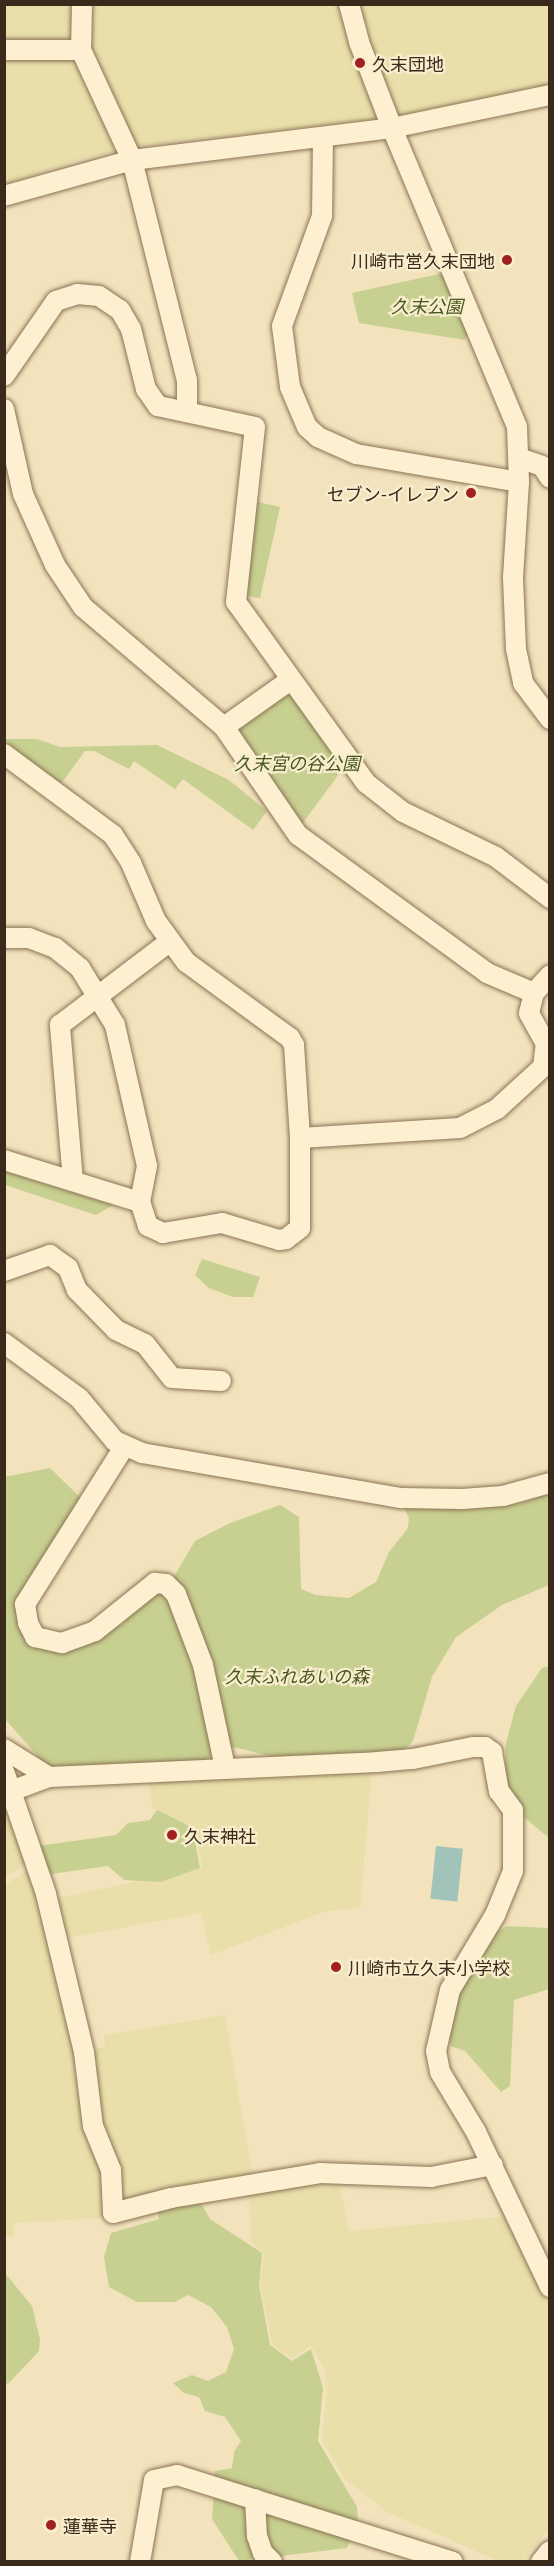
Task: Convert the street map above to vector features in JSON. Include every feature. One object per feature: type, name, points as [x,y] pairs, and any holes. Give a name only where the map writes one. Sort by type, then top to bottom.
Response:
[{"type":"street","points":[[82,4],[81,50],[132,160],[187,380],[187,412]]},
{"type":"street","points":[[349,4],[359,42],[392,128],[518,427],[519,482],[513,578],[516,649],[523,683],[549,719]]},
{"type":"street","points":[[4,50],[81,50]]},
{"type":"street","points":[[4,196],[132,160],[392,128],[549,95]]},
{"type":"street","points":[[323,137],[322,216],[282,326],[290,387],[307,427],[318,437],[356,454],[519,482]]},
{"type":"street","points":[[4,376],[56,302],[77,294],[99,296],[120,310],[131,329],[146,389],[158,406],[255,427],[236,602],[290,681],[366,783],[403,812],[496,857],[549,898]]},
{"type":"street","points":[[4,409],[24,494],[55,565],[83,607],[224,727],[298,835],[488,973],[534,993]]},
{"type":"street","points":[[519,458],[542,466],[549,478]]},
{"type":"street","points":[[224,727],[290,681]]},
{"type":"street","points":[[4,754],[113,835],[131,863],[169,942],[186,962],[290,1038],[294,1045],[300,1138],[298,1172],[303,1217],[300,1228],[286,1239],[222,1223],[154,1231],[142,1216],[140,1202],[147,1166],[115,1025],[80,968],[55,948],[28,938],[4,938]]},
{"type":"street","points":[[73,1181],[60,1025],[99,998],[169,942]]},
{"type":"street","points":[[300,1138],[459,1128],[476,1122],[497,1109],[543,1067],[546,1044],[529,1013],[534,993],[549,975]]},
{"type":"street","points":[[4,1160],[140,1202]]},
{"type":"street","points":[[4,1271],[50,1254],[68,1268],[76,1290],[116,1330],[145,1344],[172,1378],[221,1381]]},
{"type":"street","points":[[4,1343],[79,1398],[124,1447],[401,1498],[503,1496],[549,1483]]},
{"type":"street","points":[[124,1447],[25,1604],[28,1623],[35,1637],[50,1642],[79,1638],[114,1618],[146,1588],[156,1583],[166,1584],[176,1594],[203,1665],[225,1768]]},
{"type":"street","points":[[11,1791],[49,1777],[413,1759],[473,1747],[484,1747],[492,1752],[500,1791],[513,1809],[513,1871],[495,1915],[450,1990],[436,2051],[441,2072],[493,2165],[549,2287]]},
{"type":"street","points":[[4,1749],[49,1777]]},
{"type":"street","points":[[4,1771],[46,1894],[74,2007],[84,2052],[93,2126],[111,2170],[112,2213],[171,2198],[320,2173],[431,2177],[493,2165]]},
{"type":"street","points":[[140,2562],[154,2480],[177,2475],[188,2476],[453,2562]]},
{"type":"street","points":[[255,2499],[256,2536],[263,2553],[273,2562]]},
{"type":"street","points":[[541,2562],[549,2551]]},
{"type":"shaded area","points":[[4,5],[549,5],[549,87],[405,116],[139,146],[85,158],[5,184]]},
{"type":"shaded area","points":[[372,1770],[360,1908],[326,1911],[211,1955],[201,1913],[62,1939],[52,1899],[202,1868],[195,1827],[152,1808],[149,1777]]},
{"type":"shaded area","points":[[4,1782],[28,1863],[5,1877],[4,1877]]},
{"type":"shaded area","points":[[32,1868],[107,2171],[107,2212],[104,2218],[14,2223],[14,2236],[5,2236],[5,1885]]},
{"type":"shaded area","points":[[225,2015],[253,2180],[119,2205],[96,2121],[90,2051],[105,2046],[104,2035]]},
{"type":"shaded area","points":[[320,2178],[339,2182],[349,2231],[511,2216],[550,2306],[549,2529],[522,2561],[498,2561],[387,2512],[345,2479],[322,2441],[327,2389],[325,2370],[311,2346],[292,2358],[272,2344],[260,2285],[264,2254],[251,2241],[249,2194]]},
{"type":"green space","name":"久末公園","points":[[439,274],[445,277],[468,333],[465,340],[359,323],[352,293]]},
{"type":"green space","points":[[253,501],[280,507],[260,598],[237,595]]},
{"type":"green space","name":"久末宮の谷公園","points":[[293,694],[345,766],[299,828],[236,729],[279,696]]},
{"type":"green space","points":[[4,739],[37,739],[60,747],[157,745],[229,780],[267,811],[253,830],[183,779],[175,789],[134,761],[129,769],[94,751],[85,751],[61,784],[32,765]]},
{"type":"green space","points":[[5,1171],[113,1205],[96,1215],[5,1185]]},
{"type":"green space","points":[[202,1259],[260,1277],[253,1297],[233,1297],[209,1288],[195,1275]]},
{"type":"green space","points":[[50,1468],[81,1498],[27,1581],[15,1607],[31,1642],[75,1647],[121,1625],[155,1591],[163,1592],[192,1655],[212,1749],[209,1758],[200,1762],[48,1768],[5,1719],[4,1477]]},
{"type":"green space","name":"久末ふれあいの森","points":[[549,1492],[549,1585],[502,1605],[456,1637],[432,1677],[413,1741],[403,1751],[386,1755],[274,1757],[229,1746],[207,1648],[181,1587],[173,1578],[195,1541],[228,1524],[280,1505],[299,1517],[301,1589],[316,1595],[349,1598],[376,1582],[389,1552],[408,1528],[409,1518],[403,1506],[465,1510],[522,1503]]},
{"type":"green space","points":[[549,1666],[549,1838],[520,1814],[505,1785],[506,1743],[516,1706],[542,1668]]},
{"type":"green space","points":[[157,1810],[192,1827],[200,1868],[161,1882],[124,1880],[108,1866],[44,1875],[38,1846],[116,1835],[128,1823],[150,1820]]},
{"type":"green space","points":[[507,1926],[549,1928],[549,1989],[514,2000],[510,2086],[501,2092],[465,2051],[451,2046],[448,2035],[458,1992],[493,1934]]},
{"type":"green space","points":[[187,2202],[201,2203],[210,2219],[262,2253],[259,2285],[270,2345],[292,2361],[311,2349],[323,2388],[318,2441],[357,2507],[358,2522],[347,2548],[239,2561],[212,2519],[215,2471],[232,2468],[234,2452],[241,2441],[225,2417],[205,2411],[199,2397],[184,2393],[173,2383],[192,2375],[208,2381],[226,2372],[234,2349],[227,2327],[211,2307],[188,2295],[175,2302],[137,2302],[109,2287],[104,2257],[111,2233],[159,2219],[157,2209]]},
{"type":"green space","points":[[5,2273],[32,2306],[40,2339],[39,2351],[8,2384],[4,2382]]},
{"type":"water","points":[[436,1846],[463,1849],[457,1902],[430,1899]]},
{"type":"place","name":"久末団地","points":[[360,63]]},
{"type":"place","name":"川崎市営久末団地","points":[[507,260]]},
{"type":"place","name":"セブン-イレブン","points":[[471,493]]},
{"type":"place","name":"久末神社","points":[[172,1835]]},
{"type":"place","name":"川崎市立久末小学校","points":[[336,1967]]},
{"type":"place","name":"蓮華寺","points":[[51,2525]]}]
